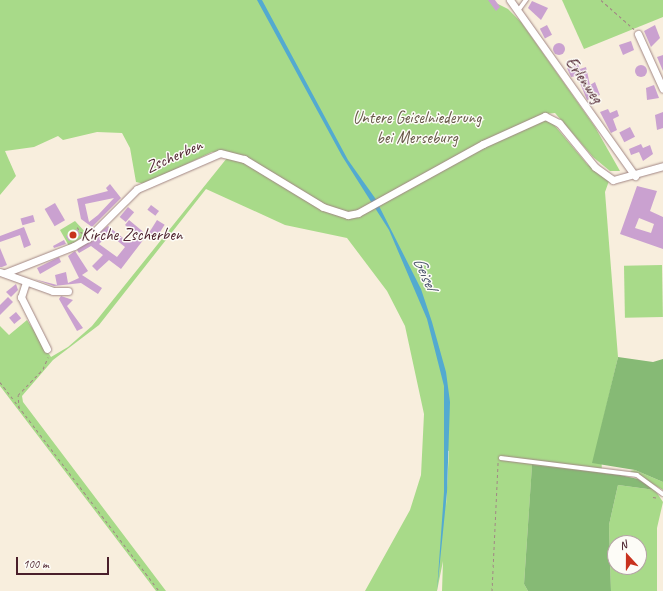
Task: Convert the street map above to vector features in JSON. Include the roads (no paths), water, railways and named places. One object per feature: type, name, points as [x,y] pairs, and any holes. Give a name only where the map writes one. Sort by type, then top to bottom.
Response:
[{"type":"street","name":"Erlenweg","points":[[510,0],[635,176]]},
{"type":"street","points":[[638,34],[663,89]]},
{"type":"street","name":"Zscherben","points":[[2,272],[74,246],[88,238],[137,190],[220,153],[244,159],[338,214],[358,213],[483,144],[545,116],[559,123],[604,175],[613,180],[635,176]]},
{"type":"street","points":[[635,176],[663,166]]},
{"type":"street","points":[[2,272],[53,291],[68,291]]},
{"type":"street","points":[[26,282],[21,297],[46,349]]},
{"type":"lane","points":[[518,12],[526,0]]},
{"type":"lane","points":[[501,458],[637,475],[663,495]]},
{"type":"water","points":[[257,0],[262,0],[348,160],[375,198],[421,289],[432,322],[446,372],[450,402],[447,492],[437,591],[444,492],[444,386],[427,319],[389,230],[342,156]]},
{"type":"tram line","points":[[663,542],[663,578]]},
{"type":"place","name":"Kirche Zscherben","points":[[73,235]]},
{"type":"park label","name":"Untere Geiselniederung bei Merseburg","points":[[417,128]]},
{"type":"water label","name":"Geisel","points":[[425,273]]}]
